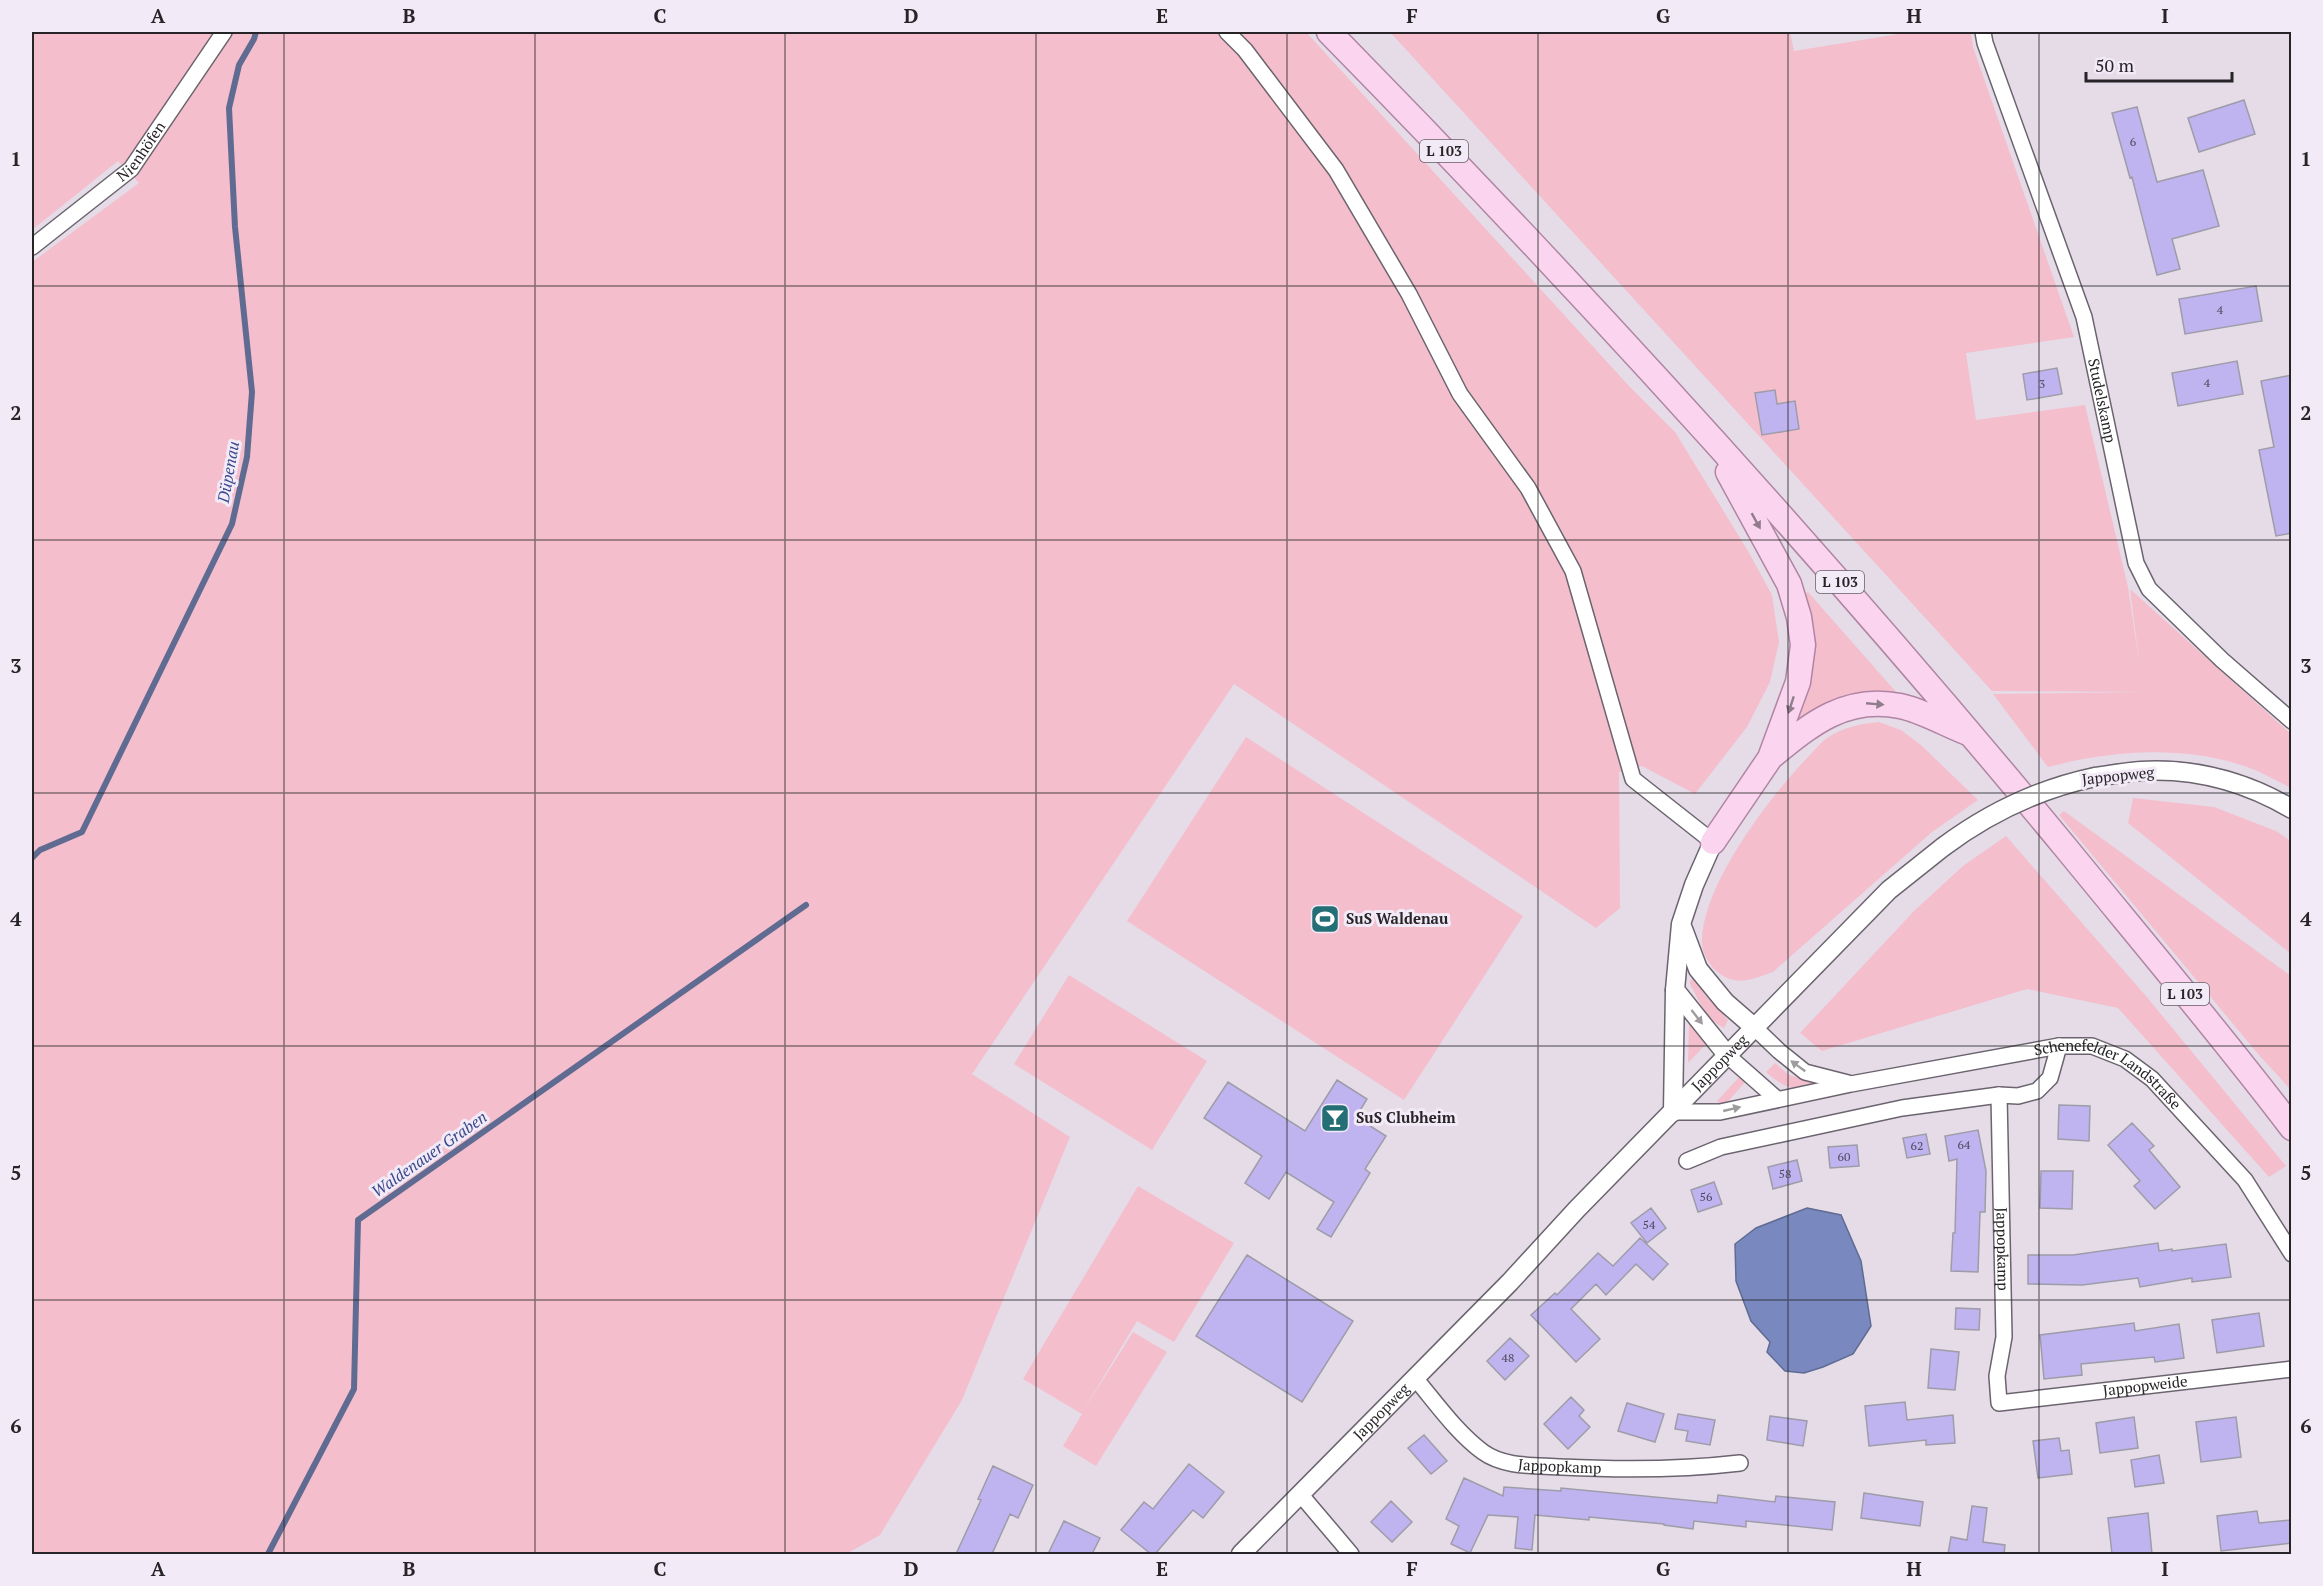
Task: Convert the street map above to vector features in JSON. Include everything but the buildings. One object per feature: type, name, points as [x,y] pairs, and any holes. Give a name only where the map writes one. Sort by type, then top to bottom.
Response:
[{"type":"main road","name":"L 103","points":[[1329,32],[1550,262],[1860,604],[1971,734],[2292,1128]]},
{"type":"main road","points":[[1707,433],[1789,584],[1799,617],[1803,645],[1798,682],[1770,758],[1713,842]]},
{"type":"main road","points":[[1770,758],[1802,732],[1833,713],[1864,703],[1900,706],[1971,734]]},
{"type":"main road","points":[[2259,1086],[2292,1106]]},
{"type":"street","name":"Nienhöfen","points":[[32,247],[131,169],[224,32]]},
{"type":"street","points":[[1227,32],[1245,50],[1336,170],[1409,294],[1460,394],[1528,488],[1545,519],[1573,571],[1633,779],[1713,842],[1694,885],[1681,924],[1675,990],[1674,1112]]},
{"type":"street","name":"Studelskamp","points":[[1983,32],[2010,115],[2084,317],[2136,563],[2149,589],[2222,660],[2292,721]]},
{"type":"street","name":"Jappopweg","points":[[1241,1554],[1510,1282],[1577,1209],[1889,890],[1973,825],[2003,807],[2062,784],[2141,771],[2184,772],[2226,780],[2269,795],[2292,808]]},
{"type":"street","points":[[1681,924],[1698,969],[1725,1002],[1755,1028]]},
{"type":"street","points":[[1675,990],[1728,1056],[1777,1099]]},
{"type":"street","name":"Schenefelder Landstraße","points":[[1755,1028],[1805,1071],[1851,1084]]},
{"type":"street","points":[[1687,1161],[1721,1147],[1902,1108],[1999,1095],[2018,1096],[2037,1091],[2050,1078],[2059,1046]]},
{"type":"street","name":"Schenefelder Landstraße","points":[[1674,1112],[1720,1112],[1851,1084],[2059,1046],[2092,1046],[2125,1059],[2152,1079],[2245,1180],[2292,1254]]},
{"type":"street","name":"Jappopkamp","points":[[1999,1095],[2004,1337],[1997,1376],[1999,1403]]},
{"type":"street","name":"Jappopweide","points":[[1999,1403],[2292,1369]]},
{"type":"street","name":"Jappopkamp","points":[[1415,1378],[1484,1453],[1508,1463],[1614,1469],[1671,1469],[1740,1463]]},
{"type":"street","points":[[1301,1495],[1351,1554]]},
{"type":"shaded area","points":[[32,32],[1306,32],[1629,386],[1675,432],[1748,551],[1772,595],[1779,642],[1770,682],[1747,727],[1695,794],[1642,766],[1619,772],[1620,908],[1596,928],[1234,684],[972,1074],[1070,1137],[962,1400],[880,1535],[846,1554],[32,1554],[32,262],[139,183],[118,161],[32,230]]},
{"type":"shaded area","points":[[1390,32],[1790,32],[1794,51],[1911,32],[1971,32],[1973,47],[2074,337],[1966,353],[1976,420],[2085,405],[2128,587],[2140,668],[2130,589],[2291,734],[2291,788],[2247,767],[2193,755],[2144,752],[2096,757],[2048,767],[1993,694],[2145,692],[1992,691]]},
{"type":"shaded area","points":[[1808,592],[1897,693],[1867,692],[1844,696],[1797,721],[1808,687],[1813,658],[1812,629],[1805,594]]},
{"type":"shaded area","points":[[1879,722],[1901,730],[1921,745],[1978,800],[1932,832],[1773,972],[1742,981],[1728,979],[1721,975],[1712,967],[1703,951],[1704,922],[1724,871],[1740,845],[1775,795],[1824,740],[1845,729]]},
{"type":"shaded area","name":"SuS Waldenau","points":[[1246,737],[1523,916],[1404,1100],[1127,921]]},
{"type":"shaded area","points":[[2133,798],[2214,807],[2276,831],[2291,841],[2291,954],[2128,823]]},
{"type":"shaded area","points":[[2064,811],[2291,976],[2291,1090],[2259,1055],[2059,815]]},
{"type":"shaded area","points":[[2006,836],[2146,996],[2286,1166],[2269,1177],[2118,1008],[2027,989],[1822,1051],[1800,1033],[1914,911],[1963,866]]},
{"type":"shaded area","points":[[1069,975],[1207,1061],[1152,1150],[1014,1064]]},
{"type":"shaded area","points":[[1692,979],[1695,979],[1705,995],[1728,1020],[1724,1028],[1712,1020],[1704,1009],[1690,984]]},
{"type":"shaded area","points":[[1689,1022],[1707,1043],[1688,1063]]},
{"type":"shaded area","points":[[1775,1063],[1789,1075],[1816,1083],[1803,1089],[1783,1084],[1766,1072]]},
{"type":"shaded area","points":[[1741,1075],[1747,1080],[1723,1107],[1717,1101]]},
{"type":"shaded area","points":[[1138,1186],[1234,1243],[1174,1342],[1137,1321],[1082,1413],[1133,1332],[1167,1352],[1096,1466],[1063,1446],[1082,1414],[1023,1379]]},
{"type":"water","points":[[1807,1208],[1841,1215],[1861,1261],[1871,1326],[1853,1354],[1804,1373],[1785,1371],[1767,1352],[1770,1342],[1751,1321],[1736,1281],[1735,1244],[1756,1228]]},
{"type":"waterway","name":"Düpenau","points":[[32,858],[40,850],[82,832],[232,524],[247,457],[252,392],[235,227],[229,108],[239,65],[256,32]]},
{"type":"waterway","name":"Waldenauer Graben","points":[[268,1554],[354,1389],[358,1220],[806,905]]},
{"type":"place","name":"SuS Waldenau","points":[[1325,919]]},
{"type":"place","name":"SuS Clubheim","points":[[1335,1118]]}]
